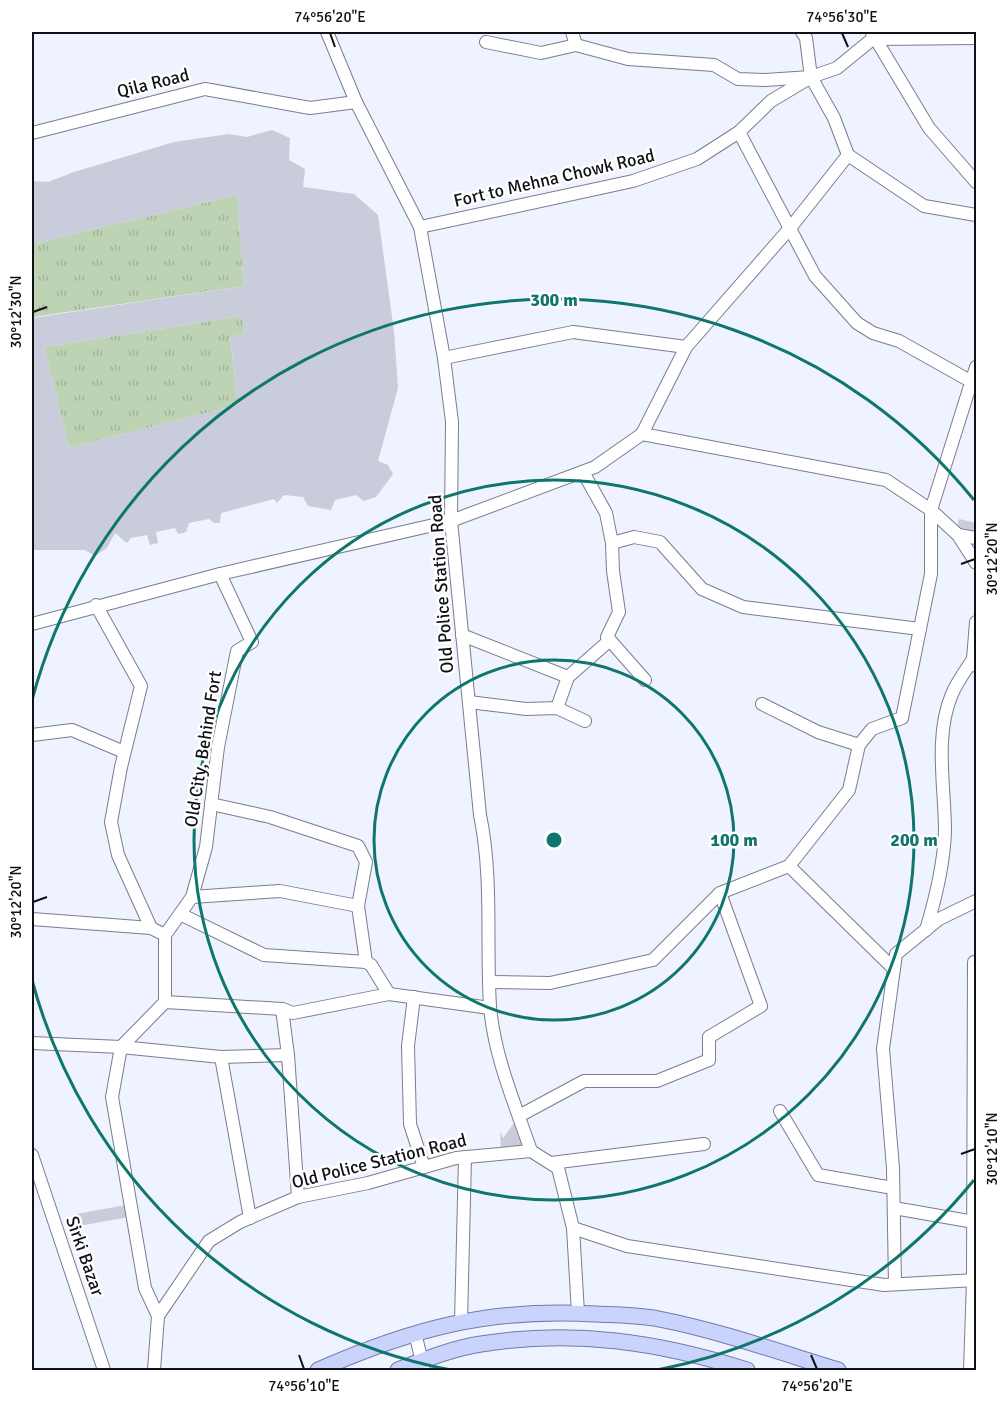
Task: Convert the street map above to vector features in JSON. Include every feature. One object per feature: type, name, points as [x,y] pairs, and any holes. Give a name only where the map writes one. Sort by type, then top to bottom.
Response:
[{"type":"main road","points":[[318,1371],[415,1333],[461,1322],[503,1315],[578,1313],[656,1318],[719,1332],[838,1371]]},
{"type":"main road","points":[[398,1371],[423,1366],[480,1344],[566,1337],[639,1342],[705,1364],[747,1371]]},
{"type":"street","name":"Old Police Station Road","points":[[158,1316],[209,1241],[250,1218],[298,1197],[368,1183],[465,1157],[531,1151],[500,1059],[490,1008],[486,843],[480,815],[451,521],[452,422],[444,358],[420,227],[356,102],[327,32]]},
{"type":"street","points":[[573,32],[576,45]]},
{"type":"street","points":[[802,32],[806,38],[811,77],[834,118],[848,155],[924,206],[976,215]]},
{"type":"street","points":[[486,42],[542,54],[576,45],[628,59],[714,65],[738,79],[811,77],[837,68],[876,34],[976,38]]},
{"type":"street","points":[[876,34],[929,128],[976,182]]},
{"type":"street","name":"Fort to Mehna Chowk Road","points":[[420,227],[633,181],[697,159],[739,132],[771,101],[811,77]]},
{"type":"street","name":"Qila Road","points":[[32,133],[205,88],[310,108],[356,102]]},
{"type":"street","points":[[739,132],[815,276],[857,323],[873,333],[899,341],[972,382]]},
{"type":"street","points":[[32,624],[96,605],[220,574],[451,521],[595,467],[642,434],[686,348],[791,227],[848,155]]},
{"type":"street","points":[[444,358],[573,332],[686,348]]},
{"type":"street","points":[[490,982],[550,983],[653,960],[720,893],[789,866],[849,790],[859,745],[872,729],[902,718],[931,574],[930,510],[976,367]]},
{"type":"street","points":[[642,434],[886,480],[930,510],[958,535],[976,563]]},
{"type":"street","points":[[583,472],[606,513],[612,543],[613,571],[619,612],[607,637],[645,680]]},
{"type":"street","points":[[958,535],[976,538]]},
{"type":"street","points":[[612,543],[634,537],[660,542],[702,589],[743,607],[920,629]]},
{"type":"street","name":"Old City, Behind Fort","points":[[165,934],[192,897],[206,847],[218,747],[237,651],[252,642],[220,574]]},
{"type":"street","points":[[96,605],[141,686],[124,752],[111,822],[118,855],[151,928]]},
{"type":"street","points":[[926,930],[939,886],[945,831],[942,796],[943,732],[951,695],[975,663],[976,622]]},
{"type":"street","points":[[462,635],[568,677]]},
{"type":"street","points":[[557,708],[568,677],[610,640]]},
{"type":"street","points":[[469,702],[526,709],[557,708],[585,721]]},
{"type":"street","points":[[762,704],[818,732],[859,745]]},
{"type":"street","points":[[32,735],[72,730],[124,752]]},
{"type":"street","points":[[211,804],[270,817],[358,846],[366,862],[358,906],[366,962]]},
{"type":"street","points":[[789,866],[894,969]]},
{"type":"street","points":[[192,897],[280,891],[358,906]]},
{"type":"street","points":[[519,1116],[584,1082],[657,1081],[709,1060],[709,1037],[761,1006],[720,893]]},
{"type":"street","points":[[895,1284],[893,1188],[883,1049],[896,954],[939,920],[976,901]]},
{"type":"street","points":[[180,914],[264,956],[366,962],[371,965],[389,994]]},
{"type":"street","points":[[32,919],[151,928],[165,934],[165,1002],[121,1047],[111,1097],[145,1288],[158,1316],[154,1371]]},
{"type":"street","points":[[970,1371],[975,1281],[974,962]]},
{"type":"street","points":[[165,1002],[282,1009],[293,1012],[389,994],[490,1008]]},
{"type":"street","points":[[414,997],[408,1046],[410,1124],[424,1167]]},
{"type":"street","points":[[282,1009],[288,1054],[298,1197]]},
{"type":"street","points":[[32,1043],[121,1047],[221,1058],[288,1054]]},
{"type":"street","points":[[221,1058],[250,1218]]},
{"type":"street","points":[[780,1111],[818,1175],[893,1188]]},
{"type":"street","points":[[551,1163],[705,1144]]},
{"type":"street","points":[[531,1151],[558,1168],[573,1228],[578,1313]]},
{"type":"street","name":"Sirki Bazar","points":[[32,1155],[104,1371]]},
{"type":"street","points":[[461,1322],[465,1157]]},
{"type":"street","points":[[894,1208],[974,1222]]},
{"type":"street","points":[[573,1228],[627,1246],[895,1284],[975,1281]]},
{"type":"street","points":[[415,1333],[423,1366]]},
{"type":"green space","points":[[237,195],[244,286],[33,317],[32,244]]},
{"type":"green space","points":[[242,316],[245,333],[230,337],[238,405],[69,448],[44,347]]},
{"type":"building","points":[[272,130],[290,138],[289,160],[305,169],[303,187],[354,194],[378,215],[394,331],[398,388],[378,461],[388,465],[393,474],[376,497],[364,501],[356,495],[335,500],[331,510],[308,506],[303,497],[284,495],[277,503],[274,499],[221,513],[220,523],[214,523],[209,519],[189,523],[186,532],[178,534],[175,528],[156,532],[158,543],[150,545],[147,535],[131,538],[127,543],[115,533],[107,548],[95,556],[85,550],[32,550],[32,318],[244,286],[237,195],[32,244],[32,181],[48,182],[174,142],[229,134],[247,137]],"holes":[[[242,316],[245,333],[230,336],[238,405],[69,448],[44,347]]]},
{"type":"building","points":[[959,519],[976,523],[976,535],[956,530]]},
{"type":"building","points":[[519,1116],[529,1145],[501,1153],[500,1132],[503,1138]]},
{"type":"building","points":[[126,1205],[129,1217],[73,1227],[71,1215]]}]
